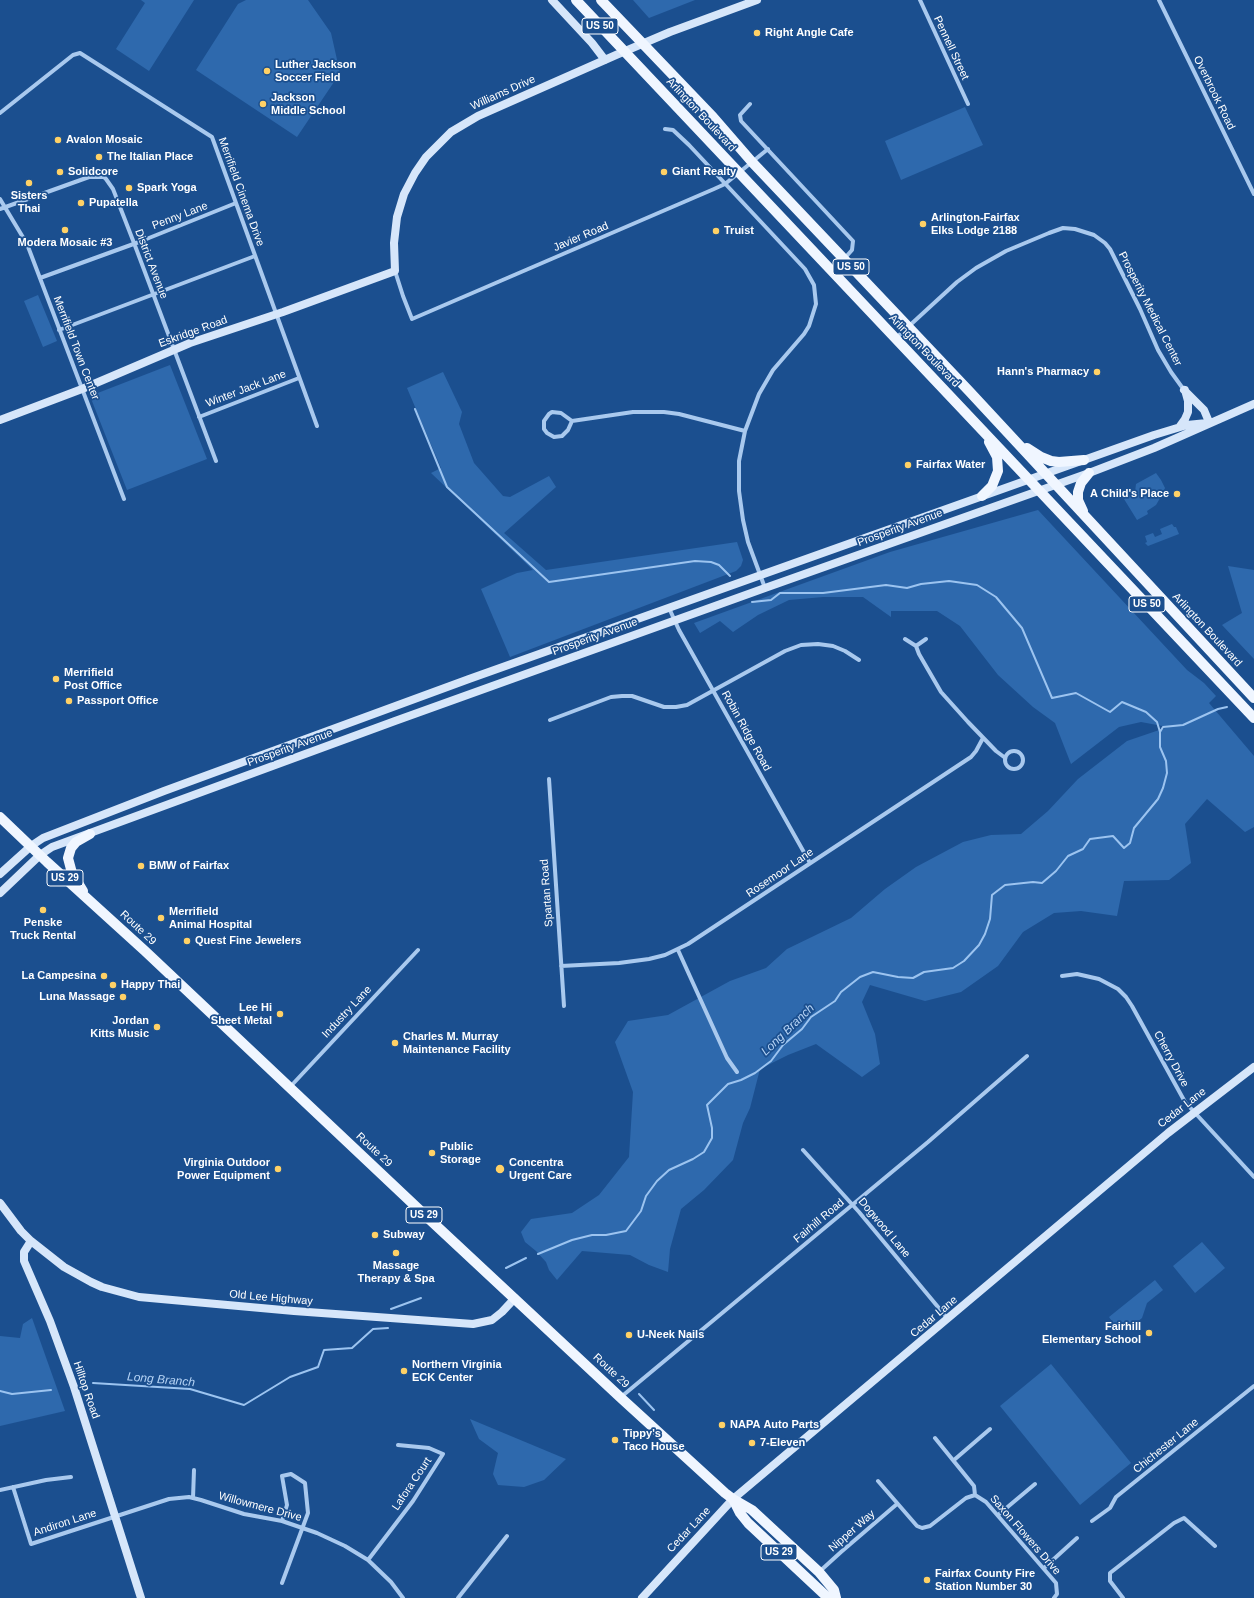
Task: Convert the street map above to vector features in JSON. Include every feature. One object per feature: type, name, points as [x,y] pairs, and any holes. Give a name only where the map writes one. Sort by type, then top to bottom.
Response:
[{"type":"main road","points":[[552,0],[592,43],[605,60]]},
{"type":"main road","name":"Arlington Boulevard","points":[[576,0],[1254,718]]},
{"type":"main road","name":"Arlington Boulevard","points":[[601,0],[1091,522],[1254,698]]},
{"type":"main road","points":[[606,0],[610,10]]},
{"type":"main road","name":"Williams Drive","points":[[396,271],[394,243],[397,217],[404,194],[415,173],[426,157],[451,132],[478,116],[624,51],[670,32],[757,0]]},
{"type":"main road","name":"Eskridge Road","points":[[0,420],[82,389],[175,349],[396,271]]},
{"type":"main road","points":[[1184,390],[1204,410],[1209,422]]},
{"type":"main road","points":[[1180,426],[1188,412],[1188,401],[1184,390]]},
{"type":"main road","name":"Prosperity Avenue","points":[[0,893],[40,855],[52,848],[674,620],[1089,473],[1154,448],[1209,422],[1254,404]]},
{"type":"main road","points":[[975,421],[994,449],[998,462],[998,471],[994,482],[982,496]]},
{"type":"main road","name":"Prosperity Avenue","points":[[0,874],[30,846],[54,833],[157,794],[669,607],[982,496],[1180,426],[1209,422]]},
{"type":"main road","points":[[1013,439],[1050,461],[1060,462],[1084,460]]},
{"type":"main road","points":[[1089,473],[1081,483],[1078,495],[1080,505],[1091,522]]},
{"type":"main road","name":"Route 29","points":[[0,816],[30,846],[290,1087],[621,1398],[733,1499],[752,1510],[819,1572],[834,1590],[836,1598]]},
{"type":"main road","points":[[90,834],[76,842],[71,848],[68,858],[72,873],[90,901]]},
{"type":"main road","name":"Cedar Lane","points":[[642,1598],[733,1499],[1194,1112],[1254,1067]]},
{"type":"main road","points":[[0,1203],[12,1220],[31,1241]]},
{"type":"main road","name":"Old Lee Highway","points":[[31,1241],[58,1263],[91,1282],[125,1294],[142,1298],[301,1312],[473,1324],[492,1320],[515,1298]]},
{"type":"main road","name":"Hilltop Road","points":[[31,1241],[24,1252],[24,1261],[50,1321],[61,1352],[116,1517],[141,1598]]},
{"type":"main road","name":"Route 29","points":[[733,1499],[740,1513],[748,1523],[826,1596],[831,1598]]},
{"type":"street","name":"Pennell Street","points":[[920,0],[968,104]]},
{"type":"street","name":"Overbrook Road","points":[[1159,0],[1254,194]]},
{"type":"street","name":"Merrifield Cinema Drive","points":[[0,113],[73,55],[80,53],[212,137],[275,314],[317,426]]},
{"type":"street","points":[[750,104],[741,113],[740,118],[853,241],[852,250],[844,259]]},
{"type":"street","points":[[665,129],[674,130],[805,269],[814,285],[816,304],[809,326],[804,334],[781,359],[764,384],[751,412],[745,431],[739,460],[740,500],[745,531],[764,588]]},
{"type":"street","name":"Javier Road","points":[[412,319],[725,184],[768,149]]},
{"type":"street","name":"District Avenue","points":[[0,209],[89,177],[104,178],[113,189],[175,349],[216,461]]},
{"type":"street","points":[[0,199],[6,207]]},
{"type":"street","name":"Penny Lane","points":[[40,278],[236,203]]},
{"type":"street","name":"Merrifield Town Center","points":[[6,207],[27,244],[124,499]]},
{"type":"street","name":"Prosperity Medical Center","points":[[896,338],[962,278],[990,260],[1031,240],[1054,231],[1069,228],[1082,230],[1099,238],[1110,248],[1158,350],[1184,390]]},
{"type":"street","points":[[59,330],[255,256]]},
{"type":"street","name":"Williams Drive","points":[[396,271],[402,296],[412,319]]},
{"type":"street","name":"Winter Jack Lane","points":[[199,417],[299,378]]},
{"type":"street","points":[[572,422],[565,434],[558,437],[550,435],[544,429],[546,417],[552,412],[561,413],[572,422],[633,412],[649,411],[679,414],[745,431]]},
{"type":"street","name":"Robin Ridge Road","points":[[669,607],[674,620],[810,863]]},
{"type":"street","points":[[905,639],[916,646],[941,692],[983,738],[1004,757],[1004,760],[1011,770],[1017,769],[1023,764],[1015,750],[1010,751],[1004,757]]},
{"type":"street","points":[[916,646],[926,639]]},
{"type":"street","points":[[550,720],[612,697],[632,696],[664,707],[676,707],[687,704],[785,651],[801,645],[818,644],[832,646],[845,651],[859,660]]},
{"type":"street","name":"Rosemoor Lane","points":[[561,966],[629,962],[665,955],[678,950],[708,932],[971,757],[983,738]]},
{"type":"street","name":"Spartan Road","points":[[549,779],[564,1006]]},
{"type":"street","name":"Industry Lane","points":[[290,1087],[418,950]]},
{"type":"street","points":[[678,950],[727,1058],[736,1072]]},
{"type":"street","name":"Cherry Drive","points":[[1062,976],[1077,974],[1099,979],[1118,989],[1126,997],[1178,1091],[1194,1112],[1254,1177]]},
{"type":"street","name":"Fairhill Road","points":[[621,1398],[1027,1056]]},
{"type":"street","name":"Dogwood Lane","points":[[803,1150],[853,1204],[948,1319]]},
{"type":"street","name":"Chichester Lane","points":[[1092,1521],[1110,1508],[1116,1497],[1254,1386]]},
{"type":"street","points":[[954,1460],[990,1428]]},
{"type":"street","points":[[935,1438],[974,1486],[975,1495]]},
{"type":"street","name":"Lafora Court","points":[[368,1560],[413,1501],[443,1454],[429,1448],[398,1445]]},
{"type":"street","points":[[193,1498],[194,1470]]},
{"type":"street","points":[[282,1521],[287,1505],[282,1476],[291,1474],[305,1483],[308,1513],[282,1583]]},
{"type":"street","points":[[0,1490],[46,1480],[71,1477]]},
{"type":"street","name":"Saxon Flowers Drive","points":[[878,1481],[917,1526],[922,1528],[930,1526],[966,1498],[975,1495],[986,1502],[1056,1583],[1057,1594],[1054,1598]]},
{"type":"street","points":[[998,1515],[1035,1484]]},
{"type":"street","name":"Andiron Lane","points":[[13,1487],[31,1544],[116,1517]]},
{"type":"street","name":"Willowmere Drive","points":[[116,1517],[169,1499],[180,1497],[193,1498],[244,1514],[282,1521],[302,1527],[345,1546],[368,1560],[391,1582],[403,1598]]},
{"type":"street","name":"Nipper Way","points":[[819,1572],[897,1504]]},
{"type":"street","points":[[1123,1598],[1110,1581],[1110,1573],[1174,1523],[1184,1518],[1215,1546]]},
{"type":"street","points":[[458,1598],[506,1536]]},
{"type":"street","points":[[1044,1568],[1077,1538]]},
{"type":"shaded area","points":[[141,0],[194,0],[149,71],[116,49],[145,3]]},
{"type":"shaded area","name":"Luther Jackson Soccer Field","points":[[246,0],[308,0],[331,33],[340,73],[297,137],[196,70],[238,4]]},
{"type":"shaded area","points":[[633,0],[695,0],[649,18]]},
{"type":"shaded area","points":[[965,107],[983,145],[901,180],[885,141]]},
{"type":"shaded area","points":[[38,295],[57,341],[43,347],[24,301]]},
{"type":"shaded area","points":[[170,365],[207,459],[127,490],[90,396]]},
{"type":"shaded area","points":[[443,372],[462,412],[459,424],[474,463],[503,496],[510,497],[549,476],[556,487],[504,533],[546,570],[737,542],[743,560],[741,566],[736,571],[510,657],[481,589],[517,573],[533,570],[431,473],[441,468],[407,388]]},
{"type":"shaded area","points":[[1156,473],[1165,488],[1163,493],[1156,505],[1147,511],[1148,514],[1137,520],[1124,499],[1135,492],[1136,484]]},
{"type":"shaded area","points":[[1038,510],[1187,670],[1204,683],[1216,696],[1209,703],[1254,756],[1254,827],[1245,832],[1207,799],[1185,824],[1191,863],[1169,880],[1124,881],[1117,916],[1081,911],[1054,913],[1023,932],[998,966],[961,992],[925,1001],[870,985],[862,1002],[875,1034],[880,1064],[862,1077],[816,1044],[788,1055],[760,1069],[750,1108],[743,1123],[733,1160],[704,1190],[681,1209],[670,1249],[668,1272],[649,1265],[630,1255],[582,1251],[557,1280],[549,1270],[546,1262],[525,1242],[521,1232],[531,1219],[572,1213],[599,1195],[629,1157],[633,1092],[615,1042],[628,1021],[668,1015],[730,981],[766,968],[787,949],[851,918],[885,889],[916,867],[963,842],[991,835],[1021,834],[1048,811],[1078,779],[1127,741],[1168,727],[1141,722],[1119,727],[1071,764],[1055,723],[1033,707],[998,675],[960,626],[937,611],[891,611],[891,617],[863,597],[823,597],[789,600],[758,615],[733,632],[720,621],[700,633],[694,623],[890,552]]},
{"type":"shaded area","points":[[1172,524],[1176,527],[1179,534],[1148,546],[1145,543],[1147,542],[1145,536],[1153,533],[1155,537],[1162,534],[1160,529]]},
{"type":"shaded area","points":[[1228,566],[1254,570],[1254,659],[1222,625],[1242,613]]},
{"type":"shaded area","points":[[1202,1242],[1225,1268],[1195,1293],[1173,1266]]},
{"type":"shaded area","points":[[1155,1280],[1163,1290],[1147,1303],[1142,1318],[1127,1330],[1119,1331],[1109,1317]]},
{"type":"shaded area","points":[[32,1318],[65,1411],[0,1426],[0,1336],[20,1338],[23,1324]]},
{"type":"shaded area","points":[[1051,1364],[1131,1463],[1080,1505],[1000,1406]]},
{"type":"shaded area","points":[[470,1419],[566,1459],[544,1480],[524,1487],[498,1485],[493,1474],[498,1453],[479,1439]]},
{"type":"waterway","points":[[415,409],[447,487],[549,582],[695,561],[711,562],[719,565],[730,576]]},
{"type":"waterway","name":"Long Branch","points":[[538,1254],[572,1240],[592,1235],[606,1235],[626,1231],[641,1211],[646,1196],[657,1181],[669,1170],[704,1152],[712,1138],[712,1128],[707,1105],[728,1084],[741,1080],[755,1073],[771,1061],[783,1045],[802,1029],[811,1017],[835,1001],[841,992],[860,977],[873,972],[898,977],[913,978],[924,972],[953,968],[964,961],[979,945],[985,934],[990,919],[992,895],[1005,885],[1033,882],[1042,883],[1056,871],[1068,856],[1083,849],[1090,839],[1113,836],[1124,848],[1130,843],[1134,828],[1158,799],[1163,788],[1167,773],[1166,761],[1160,747],[1160,732],[1157,722],[1146,712],[1122,702],[1110,712],[1076,693],[1052,698],[1022,628],[996,597],[977,585],[949,581],[921,584],[907,588],[886,585],[823,593],[780,593],[771,600],[752,602]]},
{"type":"waterway","points":[[1160,732],[1163,727],[1183,725],[1218,709],[1227,707]]},
{"type":"waterway","name":"Long Branch","points":[[506,1268],[526,1258]]},
{"type":"waterway","name":"Long Branch","points":[[391,1309],[421,1298]]},
{"type":"waterway","name":"Long Branch","points":[[93,1383],[190,1389],[244,1405],[290,1377],[318,1367],[324,1350],[352,1348],[373,1329],[388,1328]]},
{"type":"waterway","name":"Long Branch","points":[[0,1391],[12,1394],[51,1390]]},
{"type":"waterway","points":[[639,1394],[654,1410]]},
{"type":"place","name":"Right Angle Cafe","points":[[757,33]]},
{"type":"place","name":"Luther Jackson Soccer Field","points":[[267,71]]},
{"type":"place","name":"Jackson Middle School","points":[[263,104]]},
{"type":"place","name":"Avalon Mosaic","points":[[58,140]]},
{"type":"place","name":"The Italian Place","points":[[99,157]]},
{"type":"place","name":"Solidcore","points":[[60,172]]},
{"type":"place","name":"Giant Realty","points":[[664,172]]},
{"type":"place","name":"Sisters Thai","points":[[29,183]]},
{"type":"place","name":"Spark Yoga","points":[[129,188]]},
{"type":"place","name":"Pupatella","points":[[81,203]]},
{"type":"place","name":"Arlington-Fairfax Elks Lodge 2188","points":[[923,224]]},
{"type":"place","name":"Modera Mosaic #3","points":[[65,230]]},
{"type":"place","name":"Truist","points":[[716,231]]},
{"type":"place","name":"Hann's Pharmacy","points":[[1097,372]]},
{"type":"place","name":"Fairfax Water","points":[[908,465]]},
{"type":"place","name":"A Child's Place","points":[[1177,494]]},
{"type":"place","name":"Merrifield Post Office","points":[[56,679]]},
{"type":"place","name":"Passport Office","points":[[69,701]]},
{"type":"place","name":"BMW of Fairfax","points":[[141,866]]},
{"type":"place","name":"Penske Truck Rental","points":[[43,910]]},
{"type":"place","name":"Merrifield Animal Hospital","points":[[161,918]]},
{"type":"place","name":"Quest Fine Jewelers","points":[[187,941]]},
{"type":"place","name":"La Campesina","points":[[104,976]]},
{"type":"place","name":"Happy Thai","points":[[113,985]]},
{"type":"place","name":"Luna Massage","points":[[123,997]]},
{"type":"place","name":"Lee Hi Sheet Metal","points":[[280,1014]]},
{"type":"place","name":"Jordan Kitts Music","points":[[157,1027]]},
{"type":"place","name":"Charles M. Murray Maintenance Facility","points":[[395,1043]]},
{"type":"place","name":"Public Storage","points":[[432,1153]]},
{"type":"place","name":"Virginia Outdoor Power Equipment","points":[[278,1169]]},
{"type":"place","name":"Concentra Urgent Care","points":[[500,1169]]},
{"type":"place","name":"Subway","points":[[375,1235]]},
{"type":"place","name":"Massage Therapy & Spa","points":[[396,1253]]},
{"type":"place","name":"Fairhill Elementary School","points":[[1149,1333]]},
{"type":"place","name":"U-Neek Nails","points":[[629,1335]]},
{"type":"place","name":"Northern Virginia ECK Center","points":[[404,1371]]},
{"type":"place","name":"NAPA Auto Parts","points":[[722,1425]]},
{"type":"place","name":"Tippy's Taco House","points":[[615,1440]]},
{"type":"place","name":"7-Eleven","points":[[752,1443]]},
{"type":"place","name":"Fairfax County Fire Station Number 30","points":[[927,1580]]}]
